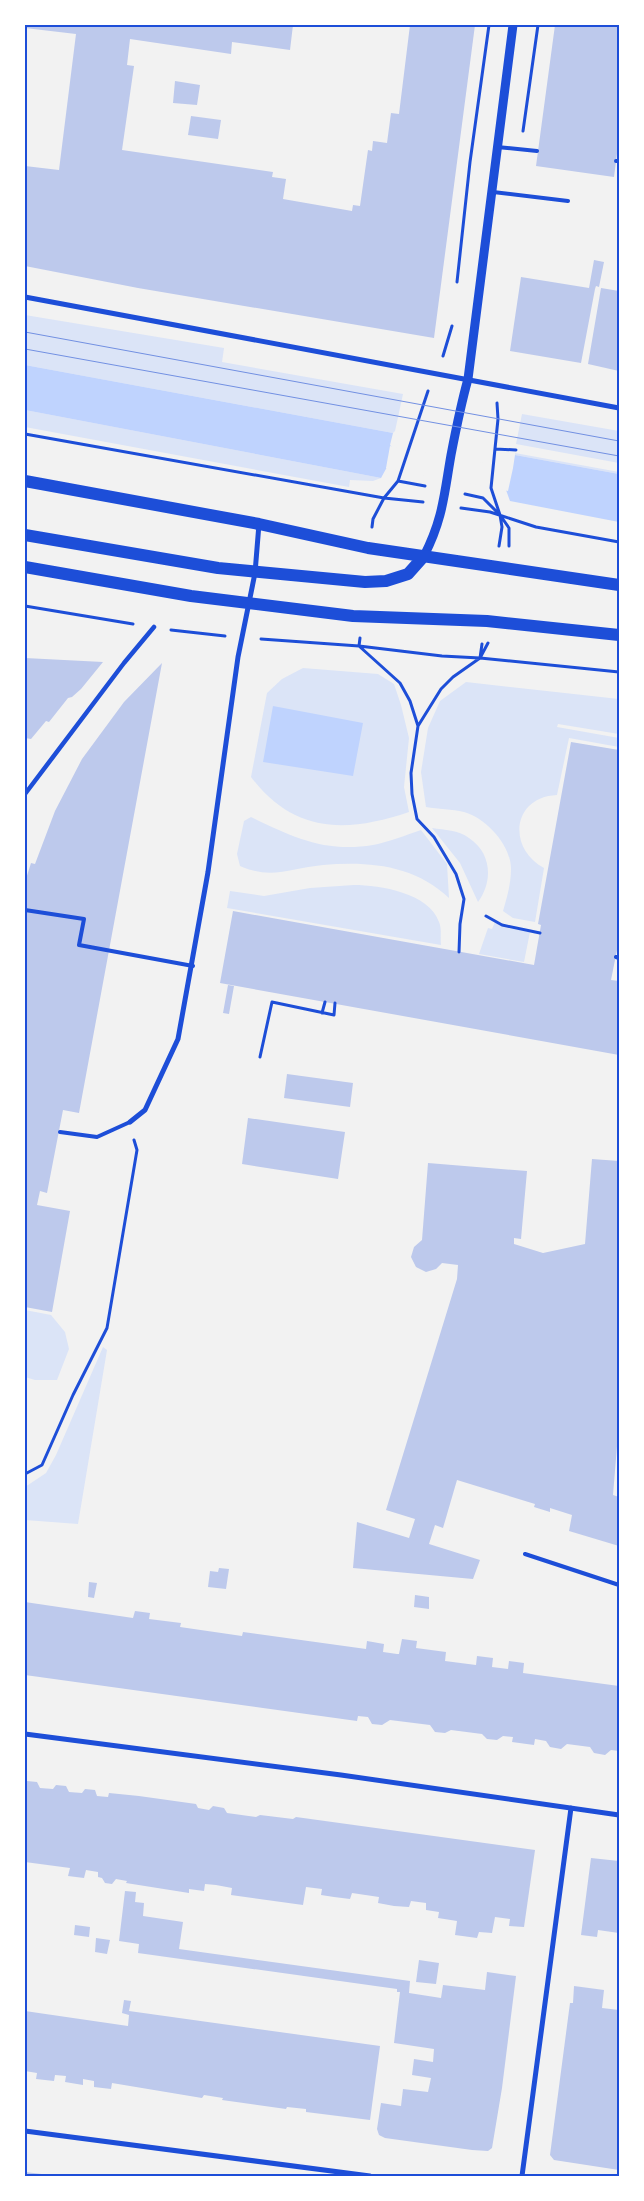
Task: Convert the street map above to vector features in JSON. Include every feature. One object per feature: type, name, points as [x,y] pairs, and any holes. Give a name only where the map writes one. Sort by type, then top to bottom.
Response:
[{"type":"main road","points":[[25,480],[259,524],[368,548],[619,585]]},
{"type":"main road","points":[[25,535],[218,568],[365,582],[386,581],[408,574],[424,556]]},
{"type":"main road","points":[[25,567],[250,604],[352,616],[487,621],[619,635]]},
{"type":"street","points":[[424,556],[436,532],[444,505],[451,457],[468,379],[513,25]]},
{"type":"street","points":[[25,297],[619,408]]},
{"type":"street","points":[[130,1122],[145,1110],[178,1039],[192,966],[238,657],[255,573],[259,524]]},
{"type":"street","points":[[25,794],[124,663],[154,627]]},
{"type":"street","points":[[25,1734],[341,1775],[619,1814]]},
{"type":"street","points":[[522,2176],[571,1808]]},
{"type":"street","points":[[25,2130],[370,2176]]},
{"type":"lane","points":[[497,147],[537,151]]},
{"type":"lane","points":[[492,192],[568,201]]},
{"type":"lane","points":[[25,910],[84,919],[79,945],[192,966]]},
{"type":"lane","points":[[60,1132],[98,1137],[130,1122]]},
{"type":"lane","points":[[525,1554],[619,1585]]},
{"type":"path","points":[[456,288],[470,162],[489,25]]},
{"type":"path","points":[[384,498],[398,481],[422,405],[448,345],[454,318]]},
{"type":"path","points":[[495,384],[498,419],[491,488],[500,515]]},
{"type":"path","points":[[25,434],[384,498],[444,505],[500,515],[536,527],[619,542]]},
{"type":"path","points":[[495,449],[516,450]]},
{"type":"path","points":[[359,646],[400,683],[410,701],[418,726]]},
{"type":"path","points":[[459,952],[460,924],[464,899],[456,874],[434,837],[417,819],[412,794],[412,773],[418,726],[441,689],[453,677],[480,658],[619,672]]},
{"type":"path","points":[[486,916],[502,925],[540,933]]},
{"type":"path","points":[[260,1057],[272,1002],[334,1015],[335,1003]]},
{"type":"path","points":[[322,1013],[325,1002]]},
{"type":"path","points":[[25,1474],[42,1466],[73,1395],[107,1328],[136,1150],[130,1122]]},
{"type":"shaded area","points":[[25,315],[224,348],[222,362],[403,394],[395,431],[393,433],[25,365]]},
{"type":"shaded area","points":[[25,410],[381,478],[373,481],[350,480],[349,487],[25,427]]},
{"type":"shaded area","points":[[522,414],[619,431],[619,463],[516,444]]},
{"type":"shaded area","points":[[515,453],[619,472],[619,474],[515,455]]},
{"type":"shaded area","points":[[303,668],[378,674],[394,684],[409,738],[404,787],[409,812],[364,823],[323,824],[304,819],[285,809],[268,796],[251,777],[267,693],[282,679]]},
{"type":"shaded area","points":[[466,682],[619,699],[619,734],[558,724],[557,727],[619,738],[619,747],[569,738],[557,795],[542,798],[531,804],[523,814],[520,825],[520,837],[524,848],[532,859],[544,868],[535,922],[513,918],[503,911],[510,885],[510,860],[502,842],[489,826],[464,812],[426,807],[421,772],[428,728],[440,701]]},
{"type":"shaded area","points":[[251,817],[295,837],[310,842],[340,847],[373,845],[421,830],[447,864],[449,898],[421,878],[406,872],[374,865],[323,865],[271,873],[240,866],[237,854],[244,821]]},
{"type":"shaded area","points":[[432,828],[465,835],[477,844],[482,852],[488,868],[488,877],[483,894],[478,902],[460,863]]},
{"type":"shaded area","points":[[354,885],[390,889],[415,898],[425,904],[434,912],[439,922],[441,945],[227,908],[230,891],[264,896],[310,888]]},
{"type":"shaded area","points":[[495,922],[502,927],[530,932],[524,962],[479,954],[488,928],[492,929]]},
{"type":"shaded area","points":[[25,1310],[51,1315],[65,1332],[69,1349],[57,1380],[35,1380],[25,1377]]},
{"type":"shaded area","points":[[103,1347],[107,1350],[78,1524],[25,1520],[25,1487],[46,1473],[56,1455]]},
{"type":"water","points":[[25,365],[393,433],[390,445],[392,447],[510,469],[513,468],[515,455],[619,474],[619,522],[510,501],[506,490],[387,467],[381,478],[25,410]]},
{"type":"water","points":[[273,706],[363,723],[353,776],[263,762]]},
{"type":"pier","points":[[390,446],[513,468],[508,491],[386,468]]},
{"type":"building","points":[[25,25],[293,25],[290,50],[232,42],[231,54],[130,39],[127,65],[134,66],[122,150],[273,172],[272,177],[286,179],[283,199],[352,211],[353,205],[360,206],[368,150],[372,151],[373,141],[387,143],[391,113],[399,114],[410,25],[475,25],[434,338],[138,288],[25,266],[25,166],[59,170],[76,34],[25,28]]},
{"type":"building","points":[[555,25],[619,25],[619,138],[614,177],[536,166]]},
{"type":"building","points":[[175,81],[200,85],[197,105],[173,103]]},
{"type":"building","points":[[191,116],[221,120],[218,139],[188,135]]},
{"type":"building","points":[[594,260],[604,262],[599,287],[596,286],[595,289],[581,363],[510,351],[521,277],[589,288]]},
{"type":"building","points":[[601,288],[619,291],[619,371],[588,364]]},
{"type":"building","points":[[25,658],[103,662],[81,689],[68,698],[49,722],[46,721],[31,739],[25,738]]},
{"type":"building","points":[[162,663],[79,1113],[63,1110],[47,1193],[40,1191],[37,1205],[70,1211],[52,1312],[25,1307],[25,882],[31,863],[35,864],[55,811],[82,759],[124,702]]},
{"type":"building","points":[[571,742],[619,750],[619,940],[611,980],[619,981],[619,1055],[220,983],[233,911],[534,965],[541,925],[538,924]]},
{"type":"building","points":[[228,985],[234,986],[229,1014],[223,1013]]},
{"type":"building","points":[[287,1074],[353,1083],[350,1107],[284,1098]]},
{"type":"building","points":[[248,1118],[345,1132],[338,1179],[242,1164]]},
{"type":"building","points":[[592,1159],[619,1161],[619,1422],[613,1495],[619,1497],[619,1546],[569,1531],[572,1515],[550,1508],[550,1512],[534,1507],[535,1504],[457,1480],[443,1528],[435,1525],[429,1544],[480,1560],[473,1579],[353,1568],[357,1522],[409,1538],[415,1519],[386,1510],[457,1279],[458,1265],[442,1263],[436,1269],[426,1272],[416,1267],[411,1257],[414,1247],[422,1240],[428,1163],[527,1171],[521,1239],[514,1238],[514,1244],[543,1253],[585,1244]]},
{"type":"building","points":[[219,1568],[229,1569],[226,1589],[208,1587],[210,1571],[218,1572]]},
{"type":"building","points":[[89,1582],[97,1583],[94,1598],[88,1597]]},
{"type":"building","points":[[415,1595],[429,1597],[429,1609],[414,1607]]},
{"type":"building","points":[[25,1602],[133,1618],[135,1611],[150,1613],[149,1619],[181,1623],[180,1627],[242,1636],[243,1632],[366,1649],[367,1641],[384,1644],[383,1652],[397,1654],[399,1654],[402,1639],[417,1641],[416,1648],[446,1652],[445,1661],[476,1665],[477,1656],[493,1658],[492,1667],[508,1669],[509,1661],[524,1663],[523,1673],[619,1686],[619,1751],[611,1750],[605,1755],[594,1753],[590,1747],[567,1744],[561,1749],[550,1747],[546,1741],[535,1739],[534,1745],[512,1742],[513,1737],[503,1736],[497,1740],[487,1739],[482,1734],[451,1730],[445,1733],[435,1732],[430,1725],[390,1720],[382,1725],[372,1724],[368,1717],[358,1716],[357,1721],[25,1675]]},
{"type":"building","points":[[27,1781],[37,1782],[40,1788],[53,1789],[56,1785],[66,1786],[69,1792],[82,1793],[85,1789],[95,1790],[97,1796],[108,1797],[109,1793],[139,1796],[196,1804],[198,1808],[209,1810],[213,1806],[224,1808],[227,1813],[256,1817],[260,1815],[293,1819],[296,1817],[535,1850],[524,1927],[509,1926],[510,1919],[495,1917],[492,1933],[479,1932],[477,1938],[455,1935],[457,1921],[438,1918],[439,1912],[426,1910],[426,1903],[411,1901],[409,1907],[394,1906],[378,1903],[379,1897],[352,1893],[350,1899],[334,1897],[321,1895],[322,1889],[306,1887],[303,1905],[231,1895],[232,1888],[216,1885],[205,1884],[204,1891],[189,1889],[189,1893],[126,1883],[127,1881],[116,1879],[112,1884],[105,1883],[102,1878],[98,1877],[98,1872],[86,1870],[84,1878],[68,1876],[70,1868],[25,1862],[25,1783]]},
{"type":"building","points":[[591,1858],[619,1861],[619,1933],[598,1930],[597,1937],[581,1935]]},
{"type":"building","points":[[125,1891],[136,1892],[135,1902],[144,1903],[143,1916],[183,1922],[179,1949],[410,1981],[409,1993],[441,1998],[443,1985],[485,1990],[487,1972],[516,1976],[502,2088],[492,2148],[488,2151],[472,2150],[385,2138],[379,2135],[377,2129],[381,2103],[401,2106],[403,2089],[428,2092],[431,2078],[412,2075],[414,2059],[433,2062],[434,2049],[394,2043],[400,1992],[397,1992],[397,1989],[138,1953],[139,1944],[119,1941]]},
{"type":"building","points":[[75,1925],[90,1927],[89,1937],[74,1935]]},
{"type":"building","points":[[96,1938],[110,1940],[107,1954],[95,1952]]},
{"type":"building","points":[[419,1960],[439,1963],[436,1984],[416,1982]]},
{"type":"building","points":[[574,1986],[604,1990],[602,2008],[619,2010],[619,2170],[554,2160],[550,2155],[570,2003],[573,2003]]},
{"type":"building","points":[[124,2000],[131,2001],[129,2011],[380,2046],[370,2120],[306,2112],[306,2109],[287,2107],[286,2109],[222,2100],[223,2098],[204,2095],[202,2098],[112,2083],[111,2089],[94,2087],[94,2081],[83,2079],[83,2085],[65,2082],[66,2076],[55,2075],[54,2081],[36,2079],[37,2073],[25,2071],[25,2011],[128,2026],[129,2015],[122,2013]]},
{"type":"building","points":[[25,2172],[50,2175],[50,2176],[25,2176]]},
{"type":"tram line","points":[[25,332],[619,441]]},
{"type":"tram line","points":[[25,349],[619,456]]}]
